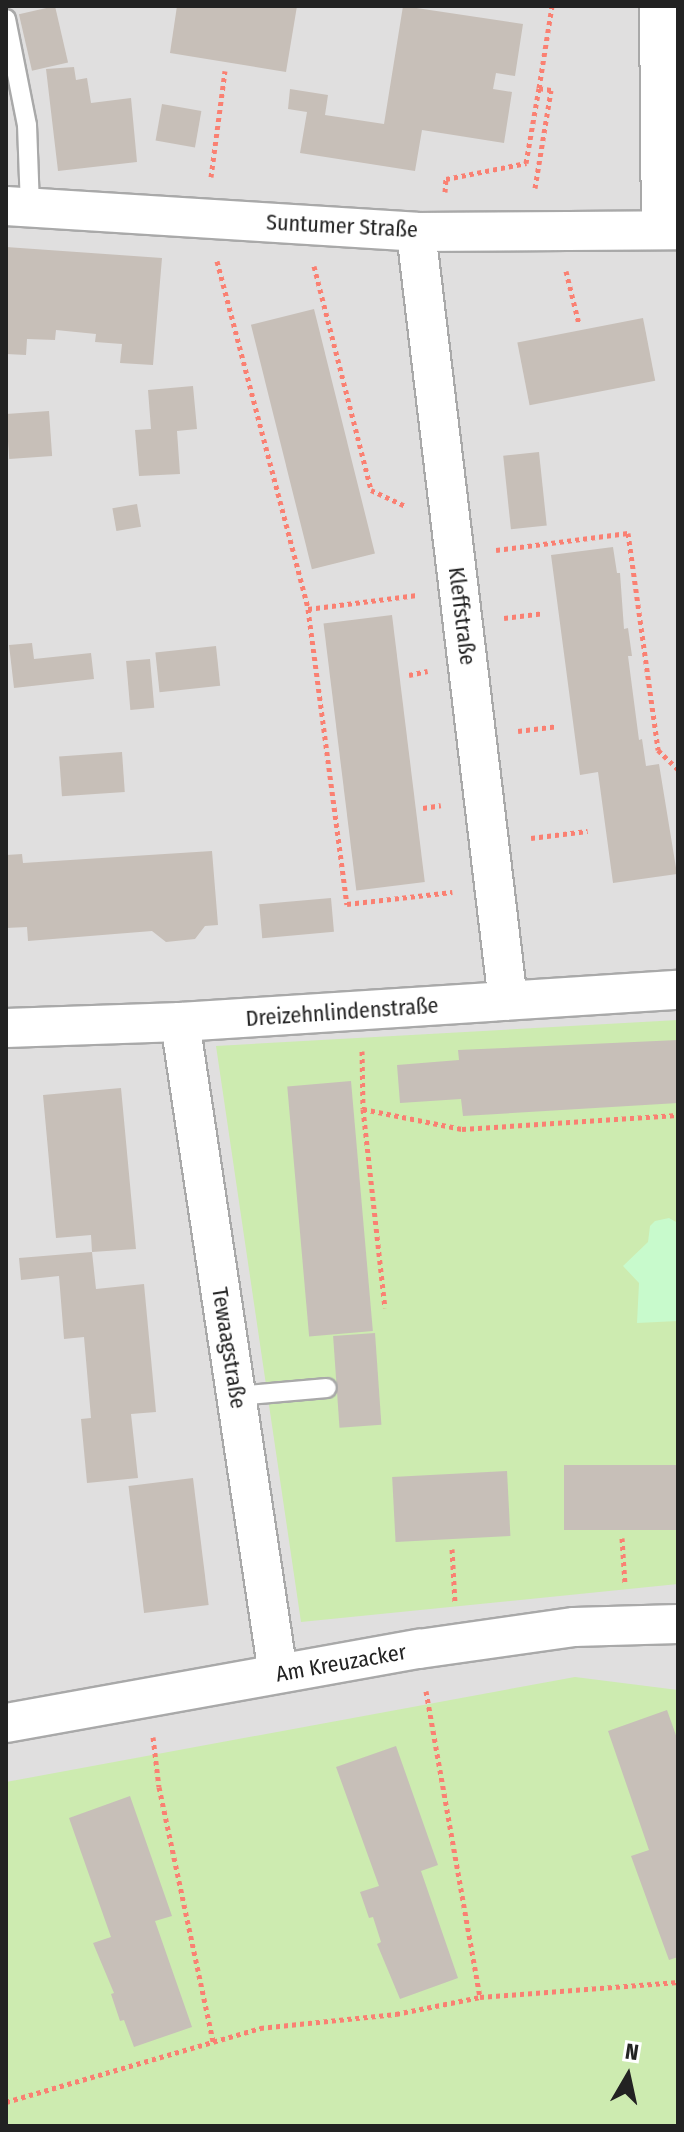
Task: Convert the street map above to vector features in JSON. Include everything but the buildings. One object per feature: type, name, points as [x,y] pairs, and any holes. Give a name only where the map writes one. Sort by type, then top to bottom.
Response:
[{"type":"street","points":[[659,6],[669,230]]},
{"type":"street","name":"Suntumer Straße","points":[[18,206],[429,231],[669,230]]},
{"type":"street","name":"Kleffstraße","points":[[429,231],[457,572],[508,1001]]},
{"type":"street","name":"Dreizehnlindenstraße","points":[[6,1028],[180,1022],[678,990]]},
{"type":"street","name":"Tewaagstraße","points":[[180,1022],[278,1674]]},
{"type":"street","name":"Am Kreuzacker","points":[[6,1723],[459,1643],[574,1627],[678,1624]]},
{"type":"lane","points":[[6,19],[27,125],[18,206]]},
{"type":"lane","points":[[237,1396],[327,1388]]},
{"type":"path","points":[[429,231],[446,179],[526,163],[552,6]]},
{"type":"path","points":[[225,71],[206,218],[308,609],[347,904],[495,887]]},
{"type":"path","points":[[539,88],[551,90],[543,231],[579,324]]},
{"type":"path","points":[[303,225],[371,490],[416,511]]},
{"type":"path","points":[[308,609],[628,533],[658,750],[678,769]]},
{"type":"path","points":[[490,844],[588,831]]},
{"type":"path","points":[[362,1010],[363,1109],[385,1308]]},
{"type":"path","points":[[363,1109],[462,1129],[678,1115]]},
{"type":"path","points":[[452,1549],[459,1643]]},
{"type":"path","points":[[430,1711],[480,1997]]},
{"type":"path","points":[[156,1762],[213,2042]]},
{"type":"path","points":[[6,2102],[260,2028],[396,2014],[480,1997],[678,1982]]},
{"type":"shaded area","points":[[6,6],[678,6],[678,2126],[6,2126]]},
{"type":"green space","points":[[678,1020],[678,1584],[301,1622],[216,1046]]},
{"type":"green space","points":[[669,1218],[678,1223],[678,1321],[637,1323],[639,1283],[623,1266],[648,1242],[650,1226],[655,1221]]},
{"type":"green space","points":[[575,1677],[678,1690],[678,2126],[6,2126],[6,1782]]}]
